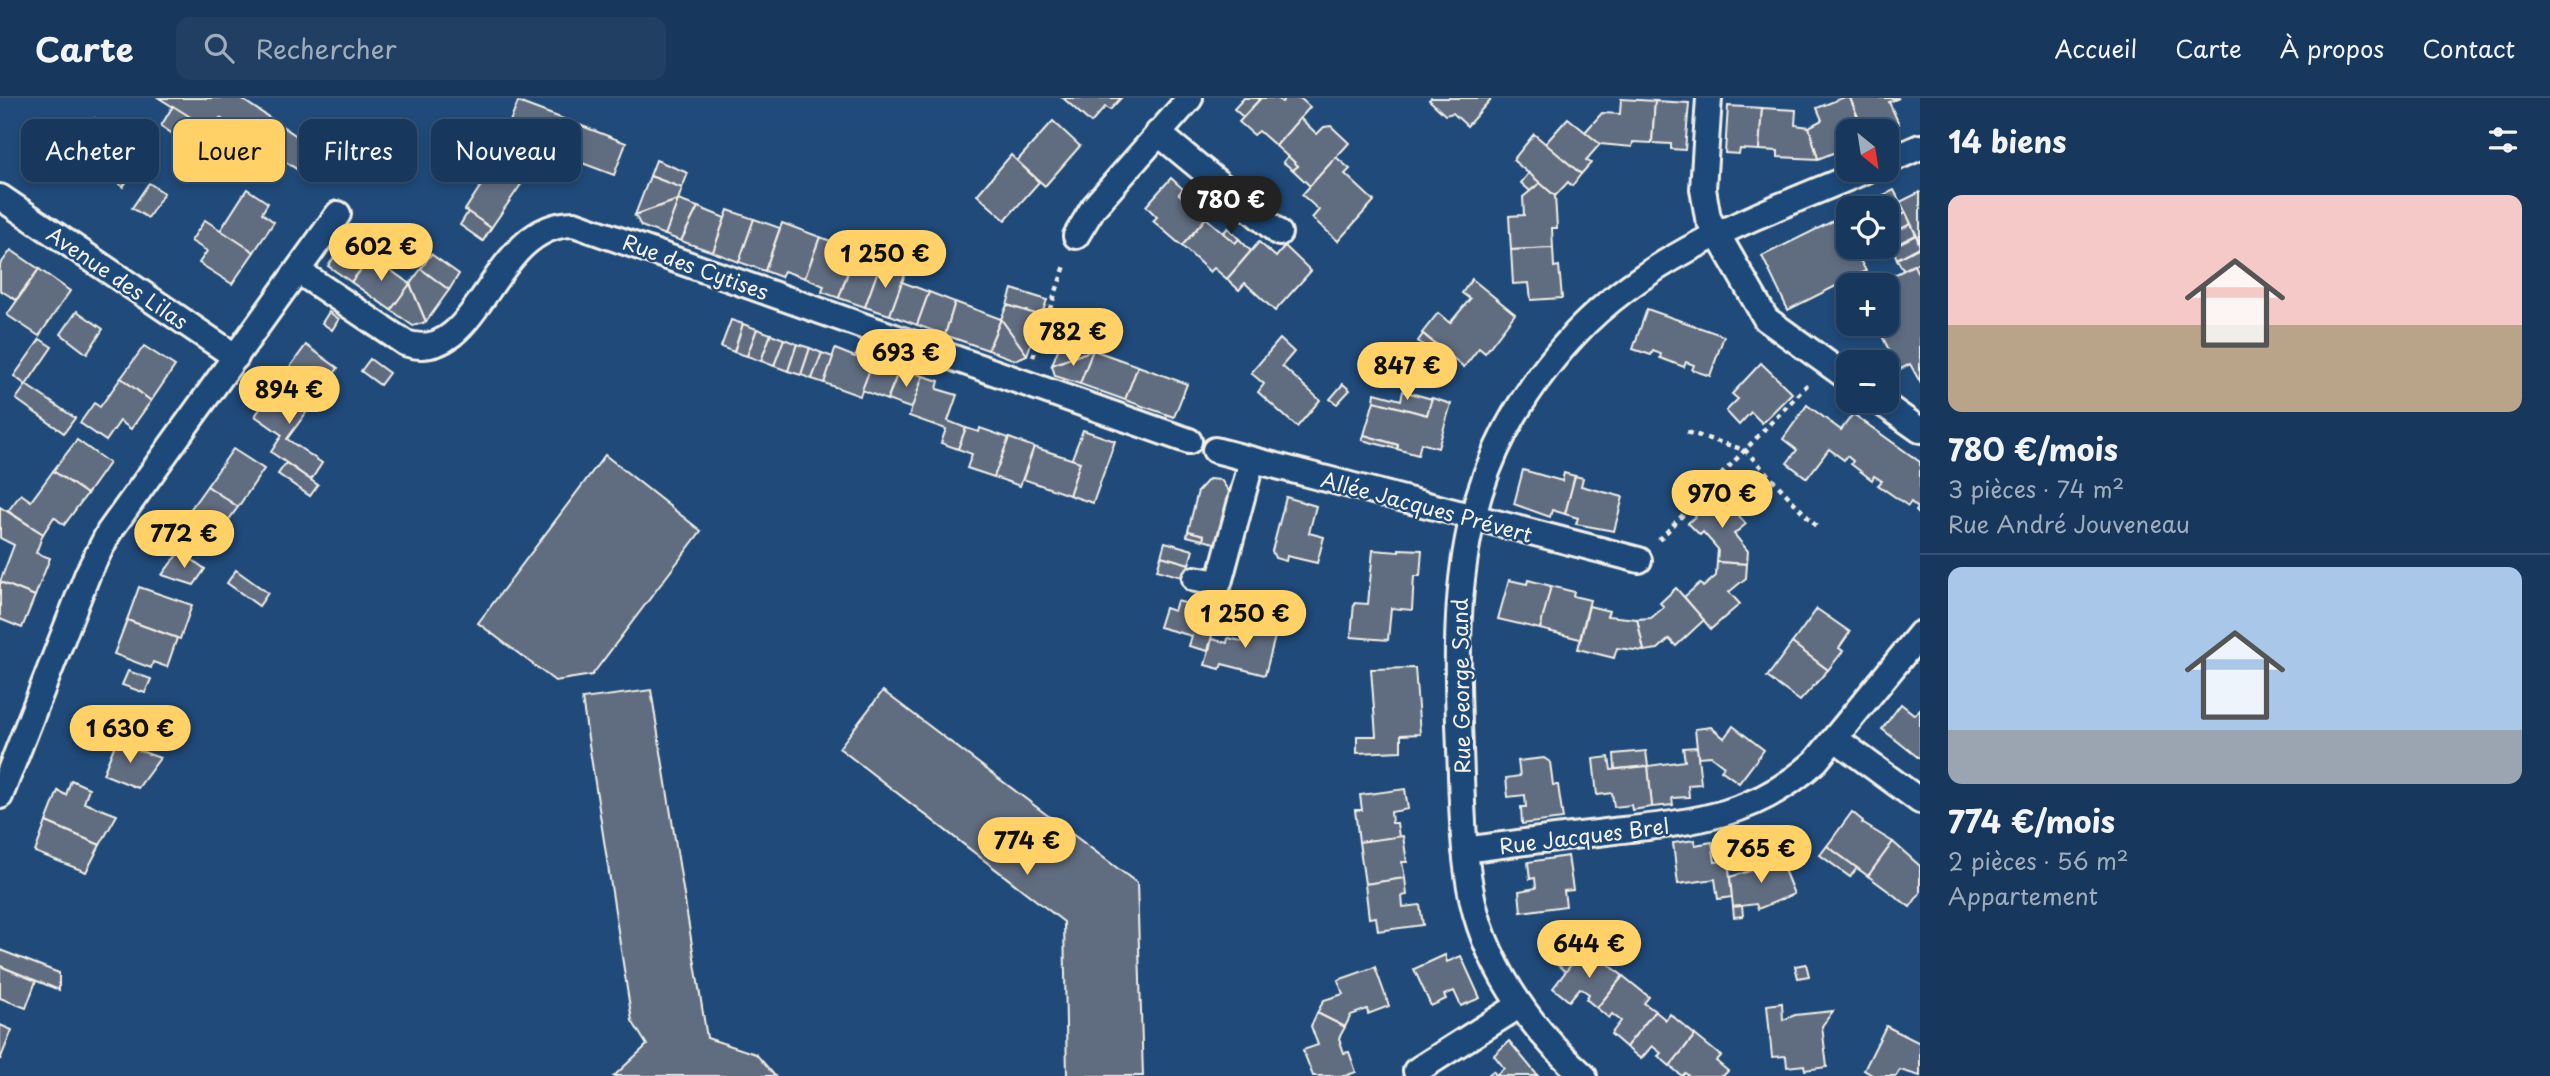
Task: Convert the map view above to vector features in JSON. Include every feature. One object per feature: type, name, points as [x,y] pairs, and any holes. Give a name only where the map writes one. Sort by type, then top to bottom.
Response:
[{"type":"street","points":[[1076,236],[1093,208],[1190,98]]},
{"type":"street","points":[[1709,98],[1703,202],[1717,234],[1766,319],[1836,369]]},
{"type":"street","points":[[1158,133],[1279,233]]},
{"type":"street","points":[[1899,156],[1920,147]]},
{"type":"street","name":"Rue George Sand","points":[[1584,1076],[1547,1040],[1520,1005],[1484,934],[1470,891],[1465,850],[1457,616],[1461,566],[1471,517],[1505,432],[1522,403],[1574,336],[1625,289],[1671,258],[1717,234],[1839,182]]},
{"type":"street","name":"Avenue des Lilas","points":[[0,197],[236,357]]},
{"type":"street","points":[[3,781],[100,549],[338,214]]},
{"type":"street","name":"Rue des Cytises","points":[[298,271],[405,343],[425,347],[455,332],[515,252],[534,234],[545,227],[574,224],[1189,441]]},
{"type":"street","points":[[1896,413],[1920,430]]},
{"type":"street","name":"Allée Jacques Prévert","points":[[1215,450],[1639,561]]},
{"type":"street","points":[[1195,579],[1219,583],[1252,460]]},
{"type":"street","name":"Rue Jacques Brel","points":[[1465,850],[1713,818],[1757,802],[1799,776],[1837,740],[1920,634]]},
{"type":"street","points":[[1837,740],[1920,801]]},
{"type":"street","points":[[1416,1071],[1520,1005]]},
{"type":"path","points":[[1024,385],[1076,236]]},
{"type":"path","points":[[1639,561],[1827,363]]},
{"type":"path","points":[[1687,432],[1745,450],[1816,526]]},
{"type":"building","points":[[159,98],[240,98],[272,119],[220,118],[192,119]]},
{"type":"building","points":[[1063,98],[1121,98],[1110,110],[1105,107],[1091,123]]},
{"type":"building","points":[[1244,98],[1261,98],[1243,117],[1234,109]]},
{"type":"building","points":[[1261,98],[1277,98],[1282,102],[1285,98],[1300,98],[1310,107],[1276,146],[1259,131],[1254,135],[1239,122]]},
{"type":"building","points":[[1842,98],[1850,98],[1859,119],[1836,119],[1836,152],[1818,159],[1809,127],[1822,120],[1817,108]]},
{"type":"building","points":[[1850,98],[1899,98],[1889,102],[1897,119],[1859,119]]},
{"type":"building","points":[[1491,99],[1467,126],[1453,113],[1445,115],[1429,100]]},
{"type":"building","points":[[1621,99],[1655,101],[1652,143],[1633,142],[1632,147],[1600,144],[1585,132],[1602,113],[1620,114]]},
{"type":"building","points":[[1655,101],[1689,103],[1685,150],[1671,149],[1671,144],[1652,143]]},
{"type":"building","points":[[518,102],[564,119],[511,119]]},
{"type":"building","points":[[173,106],[192,118],[173,119],[173,134],[161,126]]},
{"type":"building","points":[[1728,106],[1762,108],[1759,150],[1740,149],[1739,154],[1725,153]]},
{"type":"building","points":[[1762,108],[1796,110],[1795,125],[1809,127],[1818,159],[1778,157],[1778,151],[1759,150]]},
{"type":"building","points":[[1300,118],[1317,134],[1324,127],[1331,126],[1349,143],[1310,186],[1293,170],[1298,166],[1276,146]]},
{"type":"building","points":[[1568,118],[1600,144],[1586,160],[1591,163],[1581,174],[1545,144]]},
{"type":"building","points":[[1053,121],[1080,146],[1045,186],[1017,161]]},
{"type":"building","points":[[581,126],[626,143],[614,175],[581,163]]},
{"type":"building","points":[[285,128],[299,137],[299,171],[285,161]]},
{"type":"building","points":[[1534,134],[1581,174],[1572,186],[1568,182],[1555,196],[1513,160]]},
{"type":"building","points":[[1011,155],[1039,182],[1005,220],[977,195]]},
{"type":"building","points":[[1288,156],[1298,166],[1293,170],[1283,162]]},
{"type":"building","points":[[1336,157],[1350,169],[1345,174],[1374,201],[1338,241],[1312,218],[1319,210],[1302,195]]},
{"type":"building","points":[[656,160],[688,173],[682,188],[650,176]]},
{"type":"building","points":[[1529,173],[1540,183],[1530,191],[1521,183]]},
{"type":"building","points":[[650,176],[682,188],[678,200],[635,215]]},
{"type":"building","points":[[1171,178],[1183,189],[1179,194],[1206,218],[1182,246],[1153,221],[1157,217],[1146,206]]},
{"type":"building","points":[[483,182],[522,183],[491,228],[465,210]]},
{"type":"building","points":[[149,183],[164,193],[148,218],[132,208]]},
{"type":"building","points":[[1540,183],[1555,196],[1557,228],[1552,228],[1553,248],[1511,250],[1509,216],[1524,215],[1523,197]]},
{"type":"building","points":[[247,189],[268,203],[262,213],[274,222],[254,252],[220,231]]},
{"type":"building","points":[[1183,189],[1194,199],[1190,204],[1179,194]]},
{"type":"building","points":[[1894,190],[1897,196],[1882,196]]},
{"type":"building","points":[[1920,192],[1920,242],[1900,202]]},
{"type":"building","points":[[678,200],[698,207],[681,241],[665,235]]},
{"type":"building","points":[[678,200],[665,235],[641,226],[635,215]]},
{"type":"building","points":[[1899,202],[1906,213],[1899,216]]},
{"type":"building","points":[[698,207],[725,218],[713,252],[681,241]]},
{"type":"building","points":[[728,210],[754,219],[739,262],[713,252]]},
{"type":"building","points":[[468,212],[491,228],[483,241],[460,225]]},
{"type":"building","points":[[1906,213],[1911,224],[1899,230],[1899,216]]},
{"type":"building","points":[[1206,218],[1235,243],[1239,239],[1251,251],[1227,279],[1214,268],[1210,272],[1182,246]]},
{"type":"building","points":[[754,219],[780,228],[765,271],[739,262]]},
{"type":"building","points":[[1836,219],[1836,259],[1860,259],[1866,271],[1836,273],[1836,286],[1788,310],[1762,256]]},
{"type":"building","points":[[205,220],[254,252],[232,284],[199,263],[207,251],[191,241]]},
{"type":"building","points":[[782,223],[820,237],[805,278],[784,271],[781,277],[765,271]]},
{"type":"building","points":[[1911,224],[1916,235],[1899,244],[1899,230]]},
{"type":"building","points":[[1228,228],[1239,239],[1235,243],[1223,233]]},
{"type":"building","points":[[352,233],[376,250],[351,282],[328,266]]},
{"type":"building","points":[[1916,235],[1920,247],[1899,258],[1899,244]]},
{"type":"building","points":[[820,237],[855,250],[839,298],[822,292],[824,286],[805,278]]},
{"type":"building","points":[[1259,242],[1276,257],[1285,246],[1311,271],[1275,311],[1245,283],[1239,290],[1227,279]]},
{"type":"building","points":[[1920,247],[1920,262],[1903,270],[1897,259]]},
{"type":"building","points":[[1553,248],[1554,267],[1559,266],[1562,298],[1531,300],[1529,283],[1513,284],[1511,250]]},
{"type":"building","points":[[11,250],[39,269],[16,300],[0,290],[0,265]]},
{"type":"building","points":[[431,254],[459,274],[449,290],[421,269]]},
{"type":"building","points":[[854,256],[880,265],[865,307],[839,298]]},
{"type":"building","points":[[372,257],[410,284],[391,310],[351,282]]},
{"type":"building","points":[[880,265],[905,274],[890,315],[865,307]]},
{"type":"building","points":[[1914,265],[1920,278],[1920,382],[1910,364],[1899,370],[1899,350],[1889,350],[1882,336],[1899,336],[1898,273]]},
{"type":"building","points":[[39,269],[70,291],[39,336],[7,315]]},
{"type":"building","points":[[421,269],[449,290],[426,322],[410,284]]},
{"type":"building","points":[[1472,279],[1515,314],[1485,353],[1479,348],[1464,367],[1422,333],[1438,313],[1450,323],[1470,299],[1462,293]]},
{"type":"building","points":[[902,282],[929,292],[917,325],[890,315]]},
{"type":"building","points":[[410,284],[426,322],[413,326],[391,310]]},
{"type":"building","points":[[1012,289],[1047,300],[1041,316],[1007,305]]},
{"type":"building","points":[[929,292],[955,302],[945,335],[917,325]]},
{"type":"building","points":[[955,302],[1001,319],[988,350],[945,335]]},
{"type":"building","points":[[1007,305],[1041,316],[1027,355],[1001,319]]},
{"type":"building","points":[[1647,309],[1724,336],[1710,376],[1692,370],[1694,365],[1686,362],[1684,367],[1660,358],[1661,354],[1653,351],[1651,355],[1633,349]]},
{"type":"building","points":[[1073,310],[1102,320],[1097,337],[1067,326]]},
{"type":"building","points":[[77,311],[103,329],[87,354],[61,334]]},
{"type":"building","points":[[329,312],[339,319],[332,330],[322,323]]},
{"type":"building","points":[[1001,319],[1027,355],[1015,360],[988,350]]},
{"type":"building","points":[[731,320],[743,324],[734,352],[721,347]]},
{"type":"building","points":[[743,324],[757,329],[747,356],[734,352]]},
{"type":"building","points":[[1067,326],[1097,337],[1093,350],[1052,365]]},
{"type":"building","points":[[757,329],[771,334],[761,361],[747,356]]},
{"type":"building","points":[[771,334],[784,339],[774,366],[761,361]]},
{"type":"building","points":[[1423,334],[1441,349],[1436,356],[1418,341]]},
{"type":"building","points":[[40,339],[52,347],[26,385],[14,376]]},
{"type":"building","points":[[784,339],[797,344],[788,371],[774,366]]},
{"type":"building","points":[[1280,339],[1294,352],[1282,366],[1320,400],[1297,427],[1258,392],[1264,384],[1251,373]]},
{"type":"building","points":[[797,344],[810,348],[801,375],[788,371]]},
{"type":"building","points":[[306,345],[338,368],[314,402],[281,379]]},
{"type":"building","points":[[144,346],[175,366],[151,401],[121,378]]},
{"type":"building","points":[[810,348],[822,353],[812,379],[801,375]]},
{"type":"building","points":[[835,349],[855,357],[857,353],[874,359],[860,396],[824,383]]},
{"type":"building","points":[[1093,350],[1080,384],[1055,376],[1052,365]]},
{"type":"building","points":[[1093,350],[1138,366],[1125,400],[1080,384]]},
{"type":"building","points":[[822,353],[833,357],[824,383],[812,379]]},
{"type":"building","points":[[370,359],[389,373],[380,385],[361,371]]},
{"type":"building","points":[[874,359],[900,368],[887,400],[862,390]]},
{"type":"building","points":[[1761,363],[1792,393],[1762,423],[1751,412],[1739,425],[1726,411],[1738,399],[1732,394]]},
{"type":"building","points":[[1138,366],[1187,384],[1174,417],[1125,400]]},
{"type":"building","points":[[900,368],[923,376],[913,409],[887,400]]},
{"type":"building","points":[[923,376],[939,381],[937,389],[957,395],[948,421],[966,428],[958,449],[941,443],[946,429],[909,416]]},
{"type":"building","points":[[121,378],[151,401],[131,429],[120,421],[106,441],[80,423],[94,403],[100,407]]},
{"type":"building","points":[[281,379],[314,402],[287,439],[322,463],[311,480],[271,452],[282,435],[255,416]]},
{"type":"building","points":[[1343,384],[1350,390],[1337,404],[1330,399]]},
{"type":"building","points":[[26,385],[75,418],[64,433],[16,399]]},
{"type":"building","points":[[1403,391],[1432,399],[1427,415],[1374,401],[1375,393],[1401,400]]},
{"type":"building","points":[[1432,398],[1451,404],[1438,448],[1421,443],[1418,455],[1397,449],[1398,445],[1364,435],[1374,401],[1427,415]]},
{"type":"building","points":[[1807,405],[1841,430],[1853,414],[1920,462],[1920,515],[1916,511],[1918,508],[1911,502],[1908,506],[1878,485],[1882,481],[1874,476],[1872,480],[1851,464],[1853,461],[1847,456],[1844,460],[1829,449],[1807,478],[1787,463],[1797,450],[1783,439]]},
{"type":"building","points":[[966,428],[979,432],[980,428],[1009,438],[994,477],[967,468],[972,454],[958,449]]},
{"type":"building","points":[[1083,430],[1115,441],[1093,503],[1069,495],[1080,462],[1071,461]]},
{"type":"building","points":[[1364,435],[1398,445],[1397,449],[1362,440]]},
{"type":"building","points":[[1009,438],[1034,447],[1020,486],[994,477]]},
{"type":"building","points":[[77,440],[109,463],[87,494],[53,471]]},
{"type":"building","points":[[1034,447],[1080,462],[1069,495],[1023,479]]},
{"type":"building","points":[[233,449],[264,469],[238,507],[207,486]]},
{"type":"building","points":[[605,455],[701,531],[592,675],[555,681],[478,623]]},
{"type":"building","points":[[286,463],[318,485],[310,496],[278,474]]},
{"type":"building","points":[[1523,470],[1562,481],[1564,473],[1575,476],[1565,514],[1552,510],[1550,517],[1514,504]]},
{"type":"building","points":[[53,471],[87,494],[64,525],[54,517],[43,534],[8,511],[21,494],[31,501]]},
{"type":"building","points":[[1575,476],[1583,478],[1581,486],[1623,497],[1614,531],[1576,524],[1578,518],[1565,514]]},
{"type":"building","points":[[1209,479],[1221,480],[1230,493],[1218,544],[1203,540],[1204,535],[1188,531],[1198,491]]},
{"type":"building","points":[[207,486],[238,507],[212,543],[182,521]]},
{"type":"building","points":[[1720,494],[1746,524],[1734,534],[1748,551],[1747,564],[1717,562],[1718,549],[1703,532],[1700,535],[1688,523]]},
{"type":"building","points":[[1286,497],[1316,506],[1309,533],[1324,537],[1317,563],[1287,556],[1286,561],[1275,558],[1272,551]]},
{"type":"building","points":[[0,507],[43,534],[36,553],[50,558],[35,596],[0,582],[14,545],[0,538]]},
{"type":"building","points":[[1188,531],[1204,535],[1203,540],[1187,536]]},
{"type":"building","points":[[1165,542],[1193,550],[1189,564],[1161,556]]},
{"type":"building","points":[[1399,549],[1422,550],[1420,576],[1414,576],[1412,610],[1391,608],[1388,640],[1351,637],[1354,603],[1368,604],[1373,550],[1399,552]]},
{"type":"building","points":[[180,551],[205,569],[194,585],[162,575]]},
{"type":"building","points":[[1161,556],[1189,564],[1185,578],[1157,570]]},
{"type":"building","points":[[1717,562],[1747,564],[1746,578],[1729,592],[1740,604],[1711,629],[1684,597],[1700,583],[1703,587],[1716,576]]},
{"type":"building","points":[[236,570],[268,593],[259,606],[227,583]]},
{"type":"building","points":[[1509,580],[1527,584],[1528,580],[1551,586],[1540,629],[1498,619]]},
{"type":"building","points":[[0,582],[35,596],[22,628],[0,619]]},
{"type":"building","points":[[1551,586],[1574,592],[1573,596],[1590,600],[1580,639],[1540,629]]},
{"type":"building","points":[[139,587],[192,605],[180,639],[127,620]]},
{"type":"building","points":[[1676,588],[1704,620],[1676,646],[1669,639],[1658,649],[1644,651],[1637,619],[1651,618],[1664,607],[1660,603]]},
{"type":"building","points":[[1177,601],[1218,612],[1208,651],[1189,646],[1192,636],[1159,627],[1165,608],[1174,611]]},
{"type":"building","points":[[1589,606],[1609,611],[1607,616],[1637,619],[1644,651],[1617,648],[1614,658],[1578,649]]},
{"type":"building","points":[[1817,609],[1850,632],[1839,648],[1843,651],[1828,670],[1792,643]]},
{"type":"building","points":[[1256,619],[1278,625],[1265,675],[1222,664],[1220,669],[1205,665],[1212,639],[1227,643],[1228,638],[1250,643]]},
{"type":"building","points":[[127,620],[177,638],[167,667],[153,662],[151,668],[114,654]]},
{"type":"building","points":[[1792,643],[1828,670],[1800,701],[1767,677]]},
{"type":"building","points":[[1415,668],[1420,734],[1401,735],[1401,751],[1357,753],[1357,736],[1376,736],[1371,669]]},
{"type":"building","points":[[128,671],[151,679],[145,693],[122,685]]},
{"type":"building","points":[[651,690],[707,1038],[756,1054],[775,1076],[614,1076],[647,1045],[632,1021],[582,699]]},
{"type":"building","points":[[883,691],[1137,883],[1143,1076],[1067,1076],[1064,922],[839,748]]},
{"type":"building","points":[[1901,704],[1915,715],[1920,709],[1920,759],[1882,729]]},
{"type":"building","points":[[1733,726],[1764,750],[1739,783],[1721,770],[1724,766],[1711,756],[1698,757],[1695,729],[1711,727],[1724,738]]},
{"type":"building","points":[[116,742],[160,758],[138,788],[103,774]]},
{"type":"building","points":[[1697,747],[1701,784],[1688,785],[1689,797],[1672,798],[1673,805],[1652,807],[1648,766],[1685,761],[1683,748]]},
{"type":"building","points":[[1646,751],[1648,766],[1615,769],[1614,754]]},
{"type":"building","points":[[1609,757],[1611,770],[1648,766],[1652,807],[1632,810],[1631,805],[1614,807],[1612,793],[1597,795],[1593,759]]},
{"type":"building","points":[[1544,758],[1550,762],[1553,785],[1558,785],[1563,819],[1522,824],[1521,807],[1526,807],[1525,795],[1508,797],[1506,778],[1520,776],[1518,761]]},
{"type":"building","points":[[71,780],[89,788],[84,803],[117,815],[100,845],[46,822],[58,791],[66,795]]},
{"type":"building","points":[[1405,789],[1408,809],[1391,812],[1392,823],[1397,823],[1399,837],[1359,842],[1355,810],[1362,810],[1360,795]]},
{"type":"building","points":[[1852,812],[1862,823],[1893,842],[1868,876],[1827,846]]},
{"type":"building","points":[[46,822],[100,845],[86,872],[35,852]]},
{"type":"building","points":[[1403,836],[1407,862],[1402,862],[1405,878],[1365,884],[1359,842]]},
{"type":"building","points":[[1695,840],[1695,845],[1712,842],[1715,862],[1728,860],[1732,897],[1718,899],[1715,879],[1678,884],[1673,843]]},
{"type":"building","points":[[1893,842],[1920,866],[1920,893],[1910,907],[1868,876]]},
{"type":"building","points":[[1827,846],[1857,868],[1850,877],[1820,855]]},
{"type":"building","points":[[1778,855],[1794,894],[1758,909],[1756,904],[1733,907],[1730,877],[1759,868],[1757,864]]},
{"type":"building","points":[[1568,856],[1573,890],[1564,891],[1566,906],[1521,912],[1519,891],[1536,888],[1535,878],[1530,879],[1528,862]]},
{"type":"building","points":[[1405,878],[1407,895],[1402,896],[1403,907],[1420,905],[1423,925],[1378,931],[1376,917],[1369,918],[1365,884]]},
{"type":"building","points":[[1742,906],[1743,916],[1734,917],[1733,907]]},
{"type":"building","points":[[1563,936],[1582,952],[1566,972],[1547,956]]},
{"type":"building","points":[[0,950],[59,973],[59,990],[0,966]]},
{"type":"building","points":[[1581,952],[1593,962],[1598,956],[1623,976],[1597,1008],[1586,999],[1589,994],[1580,988],[1569,1001],[1553,988]]},
{"type":"building","points":[[1445,955],[1447,962],[1461,956],[1480,998],[1461,1006],[1454,991],[1444,995],[1446,999],[1431,1006],[1414,969]]},
{"type":"building","points":[[1806,964],[1809,976],[1798,978],[1795,966]]},
{"type":"building","points":[[0,966],[36,981],[26,1008],[0,998]]},
{"type":"building","points":[[1375,967],[1389,1006],[1368,1014],[1367,1009],[1351,1015],[1345,1027],[1317,1013],[1324,1000],[1343,994],[1338,980]]},
{"type":"building","points":[[1623,976],[1649,997],[1644,1003],[1655,1011],[1626,1047],[1611,1034],[1621,1021],[1612,1014],[1609,1018],[1597,1008]]},
{"type":"building","points":[[1782,1003],[1783,1020],[1795,1015],[1833,1011],[1822,1026],[1827,1067],[1805,1070],[1804,1065],[1787,1067],[1786,1056],[1772,1057],[1767,1005]]},
{"type":"building","points":[[1655,1011],[1666,1020],[1670,1014],[1695,1035],[1670,1066],[1658,1056],[1661,1053],[1652,1046],[1641,1059],[1626,1047]]},
{"type":"building","points":[[1317,1013],[1345,1027],[1339,1038],[1344,1053],[1349,1052],[1356,1072],[1345,1076],[1313,1076],[1303,1050],[1318,1045],[1311,1026]]},
{"type":"building","points":[[0,1025],[12,1030],[0,1060]]},
{"type":"building","points":[[1886,1026],[1920,1043],[1920,1076],[1900,1070],[1896,1076],[1874,1076],[1864,1070]]},
{"type":"building","points":[[1695,1035],[1721,1056],[1716,1061],[1728,1071],[1723,1076],[1689,1076],[1685,1073],[1682,1076],[1670,1066]]},
{"type":"building","points":[[1509,1041],[1538,1076],[1487,1076],[1493,1071],[1496,1075],[1504,1068],[1494,1055]]}]
